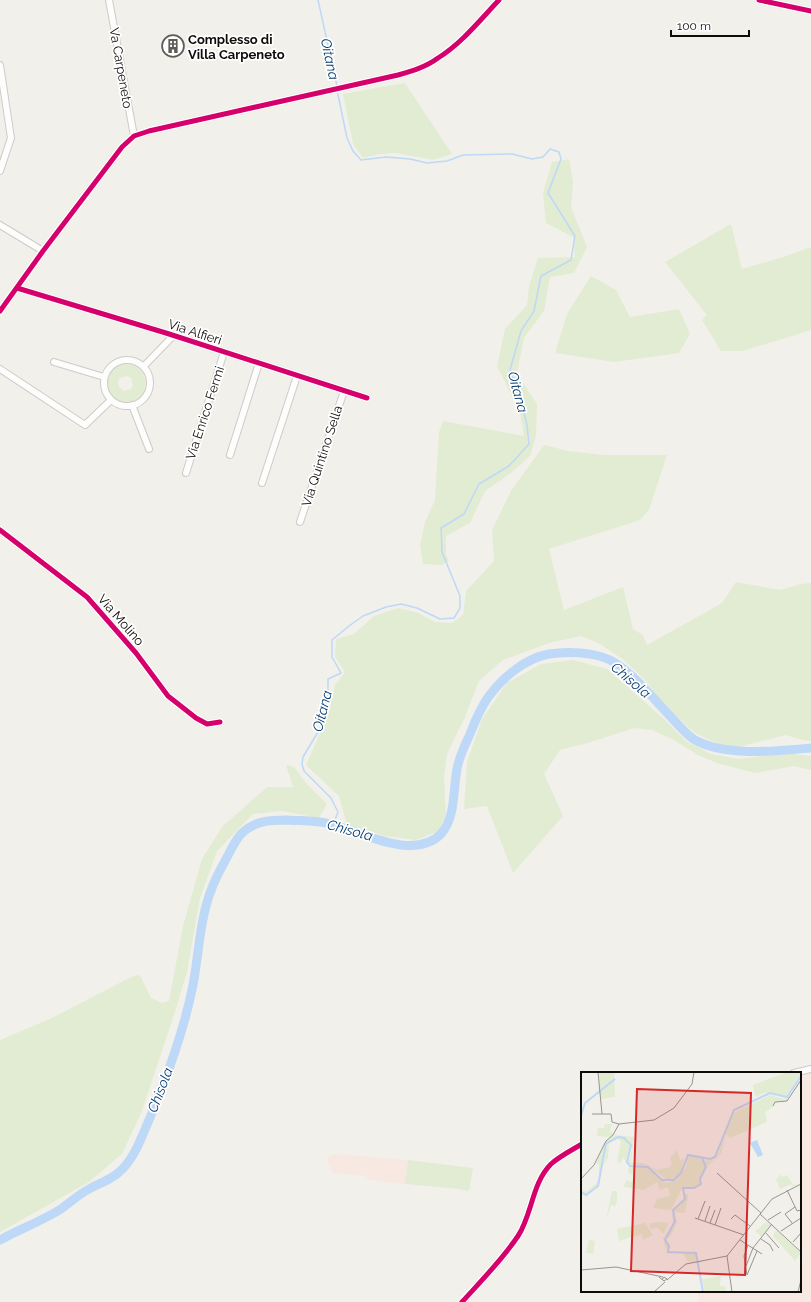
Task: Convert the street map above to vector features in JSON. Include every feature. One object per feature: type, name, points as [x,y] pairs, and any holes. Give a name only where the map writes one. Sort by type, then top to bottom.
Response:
[{"type":"street","name":"Va Carpeneto","points":[[109,0],[134,136]]},
{"type":"street","points":[[0,311],[103,170],[122,147],[134,136],[156,129],[419,69],[438,59],[454,47],[499,0]]},
{"type":"street","points":[[759,0],[811,11]]},
{"type":"street","points":[[0,65],[11,138],[0,171]]},
{"type":"street","points":[[0,225],[43,251]]},
{"type":"street","name":"Via Alfieri","points":[[17,288],[259,363],[366,398]]},
{"type":"street","points":[[144,366],[173,336]]},
{"type":"street","name":"Via Enrico Fermi","points":[[186,473],[224,352]]},
{"type":"street","points":[[130,359],[144,366],[148,372],[150,386],[148,392],[139,403],[132,405],[119,405],[110,400],[104,389],[104,377],[109,367],[115,362],[130,359]]},
{"type":"street","points":[[54,362],[104,377]]},
{"type":"street","points":[[230,455],[259,363]]},
{"type":"street","points":[[0,369],[85,425],[110,400]]},
{"type":"street","points":[[262,483],[297,376]]},
{"type":"street","name":"Via Quintino Sella","points":[[300,522],[344,391]]},
{"type":"street","points":[[132,405],[149,449]]},
{"type":"street","name":"Via Molino","points":[[0,530],[87,597],[136,653],[168,696],[196,718],[207,724],[220,722]]},
{"type":"street","points":[[798,1072],[811,1069]]},
{"type":"street","points":[[462,1302],[507,1252],[519,1235],[543,1175],[551,1164],[581,1145]]},
{"type":"shaded area","points":[[811,1073],[811,1302],[698,1302],[698,1292],[801,1292],[801,1264],[803,1263],[801,1229],[801,1076]]},
{"type":"shaded area","points":[[336,1154],[408,1160],[405,1184],[369,1180],[365,1176],[333,1173],[327,1160],[329,1156]]},
{"type":"green space","points":[[405,83],[452,154],[433,160],[396,153],[379,154],[363,158],[353,144],[343,94]]},
{"type":"green space","points":[[569,159],[573,182],[571,207],[587,247],[574,273],[550,277],[544,311],[524,338],[517,374],[537,404],[536,437],[530,456],[511,473],[485,491],[470,523],[446,536],[446,555],[449,561],[442,565],[423,564],[420,545],[425,522],[435,500],[439,432],[443,421],[524,436],[520,412],[497,366],[505,329],[527,305],[529,286],[538,258],[575,257],[573,237],[546,223],[543,193],[552,162]]},
{"type":"green space","points":[[731,224],[742,269],[811,247],[811,330],[743,351],[721,351],[702,320],[707,315],[665,262]]},
{"type":"green space","points":[[591,276],[616,290],[630,317],[679,309],[690,334],[679,353],[614,362],[555,353],[567,314]]},
{"type":"green space","points":[[123,364],[132,365],[139,369],[143,374],[145,381],[145,388],[142,395],[128,402],[120,402],[114,398],[108,387],[108,380],[110,373],[115,368]],"holes":[[[127,376],[131,378],[133,385],[131,389],[124,391],[119,387],[118,382],[120,378]]]},
{"type":"green space","points":[[544,445],[568,451],[603,455],[667,455],[649,510],[640,520],[549,549],[564,610],[623,587],[633,629],[643,635],[647,645],[722,603],[736,582],[780,590],[801,584],[811,583],[811,741],[786,735],[738,747],[723,746],[695,733],[663,704],[646,681],[624,660],[600,644],[581,636],[549,643],[503,660],[479,681],[465,717],[447,754],[444,777],[446,814],[439,831],[416,840],[385,836],[347,825],[339,796],[306,765],[329,713],[335,685],[345,672],[335,657],[336,639],[354,634],[374,616],[398,608],[418,613],[435,622],[452,623],[463,615],[466,591],[494,561],[492,530],[511,491]]},
{"type":"green space","points":[[573,660],[607,669],[664,719],[686,741],[711,754],[739,759],[784,753],[811,756],[811,770],[794,766],[755,773],[717,763],[698,755],[672,739],[652,730],[634,728],[588,743],[560,750],[544,774],[563,816],[513,873],[487,806],[464,809],[467,762],[482,719],[507,683],[541,664]]},
{"type":"green space","points":[[286,765],[294,767],[306,783],[327,804],[319,818],[282,811],[253,814],[217,851],[200,898],[187,972],[173,1018],[142,1111],[122,1154],[89,1182],[0,1232],[0,1040],[52,1018],[131,977],[138,975],[141,977],[151,998],[162,1003],[169,1001],[183,926],[202,859],[222,827],[267,787],[293,787]]},
{"type":"green space","points":[[408,1160],[473,1168],[469,1191],[405,1184]]},
{"type":"waterway","name":"Oitana","points":[[318,0],[337,86]]},
{"type":"waterway","name":"Oitana","points":[[333,825],[338,812],[331,798],[304,771],[302,764],[303,757],[321,727],[328,696],[328,679],[341,673],[332,657],[332,640],[363,616],[386,607],[401,604],[417,608],[440,619],[454,618],[460,608],[460,596],[442,552],[441,528],[464,514],[479,484],[509,466],[529,444],[527,425],[520,397],[510,370],[521,331],[534,311],[541,276],[571,260],[575,236],[548,193],[561,159],[559,152],[550,149],[543,157],[532,159],[512,154],[463,155],[447,161],[427,163],[410,159],[386,157],[361,160],[353,151],[347,138],[337,90]]},
{"type":"waterway","name":"Chisola","points":[[0,1240],[54,1213],[83,1192],[112,1178],[124,1168],[133,1155],[156,1104],[180,1037],[193,985],[202,926],[210,894],[234,844],[241,834],[251,826],[274,820],[314,821],[330,824],[371,838],[401,845],[416,845],[429,842],[441,834],[446,827],[452,811],[459,760],[476,719],[486,700],[501,682],[516,669],[540,656],[549,654],[580,653],[596,655],[610,660],[633,677],[688,735],[707,745],[721,749],[752,752],[811,748]]},
{"type":"cycle path","points":[[0,311],[43,251],[122,147],[134,136],[149,131],[398,75],[419,68],[429,64],[447,52],[470,31],[499,0]]},
{"type":"cycle path","points":[[759,0],[811,11]]},
{"type":"cycle path","points":[[17,288],[166,333],[367,398]]},
{"type":"cycle path","points":[[0,530],[87,597],[136,653],[168,696],[196,718],[207,724],[220,722]]},
{"type":"cycle path","points":[[462,1302],[498,1262],[518,1236],[523,1228],[540,1180],[551,1164],[581,1145]]},
{"type":"place","name":"Complesso di Villa Carpeneto","points":[[173,46]]}]
